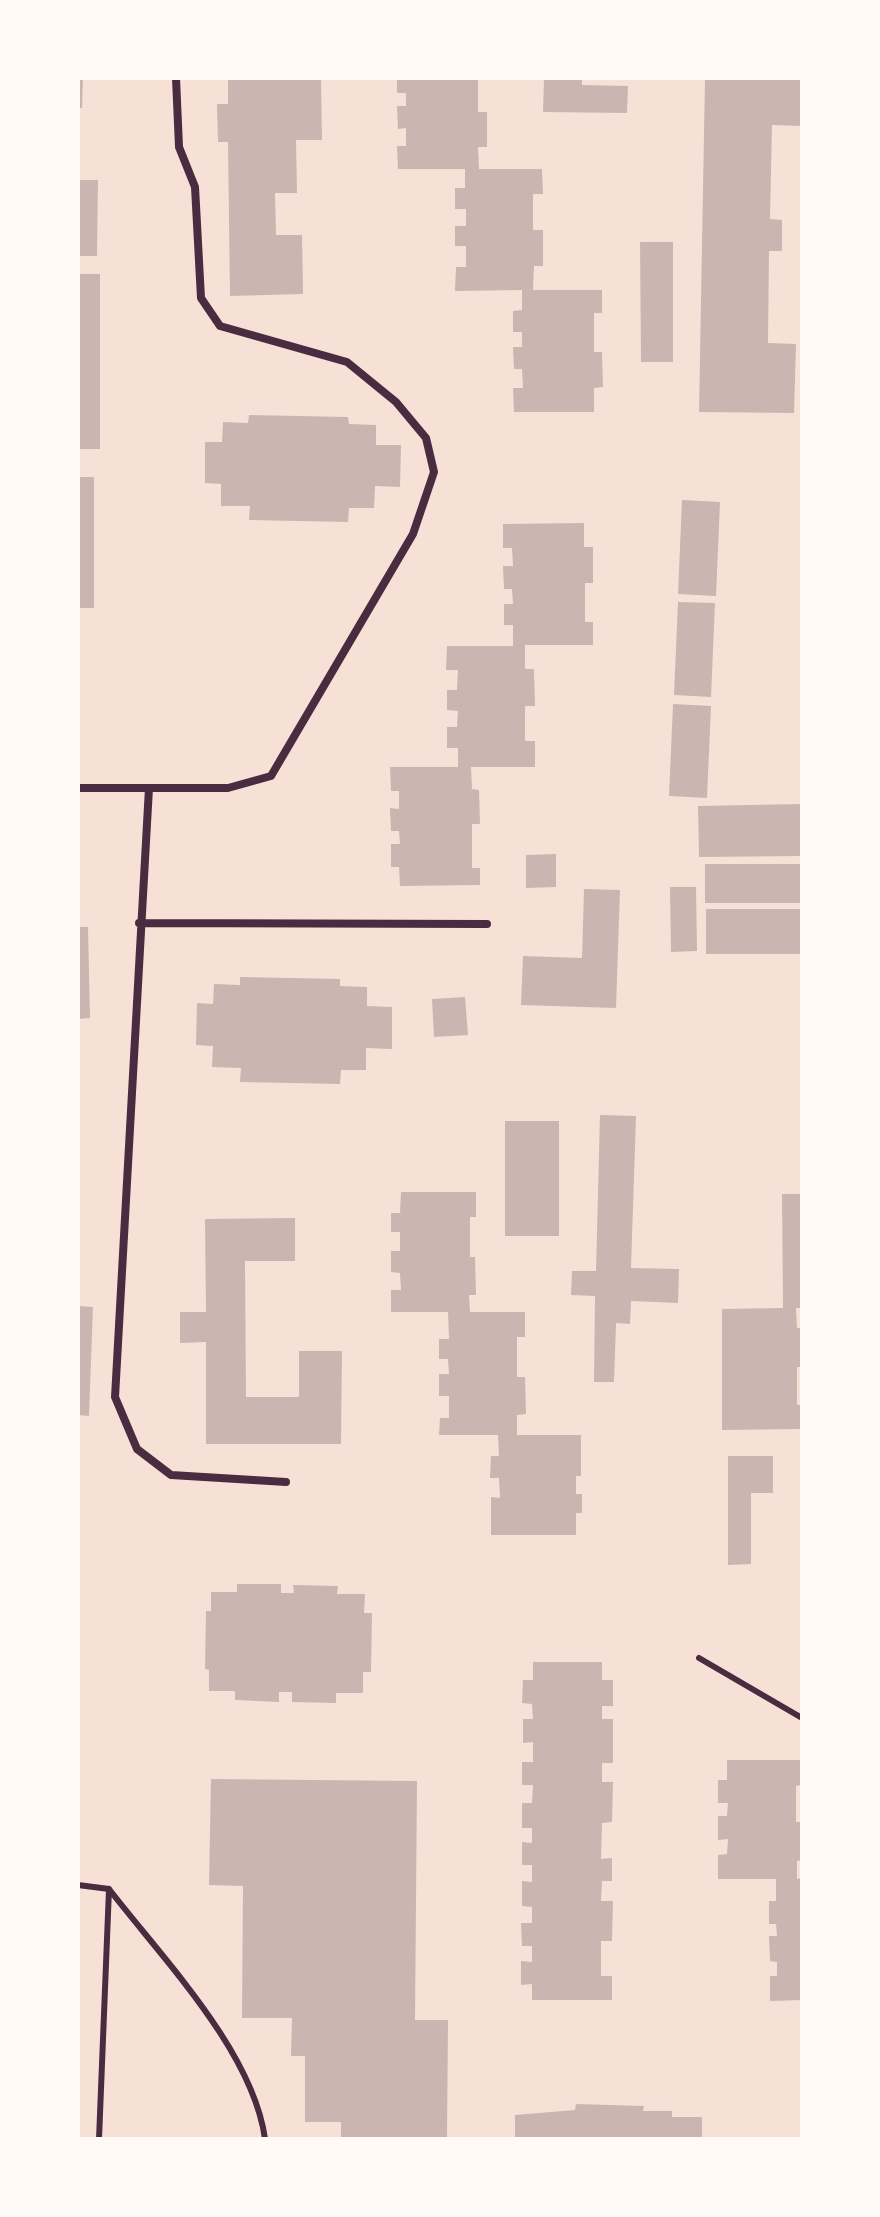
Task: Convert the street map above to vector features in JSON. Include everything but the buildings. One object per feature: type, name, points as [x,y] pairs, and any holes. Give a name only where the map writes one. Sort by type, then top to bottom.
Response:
[{"type":"street","points":[[78,788],[228,788],[271,776],[413,534],[434,472],[426,438],[396,402],[347,362],[220,326],[201,298],[195,187],[179,147],[176,78]]},
{"type":"street","points":[[149,788],[139,923],[115,1397],[137,1449],[171,1475],[286,1482]]},
{"type":"street","points":[[139,923],[487,924]]},
{"type":"lane","points":[[699,1658],[802,1718]]},
{"type":"lane","points":[[78,1885],[109,1889],[226,2040],[261,2111],[265,2139]]},
{"type":"lane","points":[[99,2139],[109,1889]]}]
